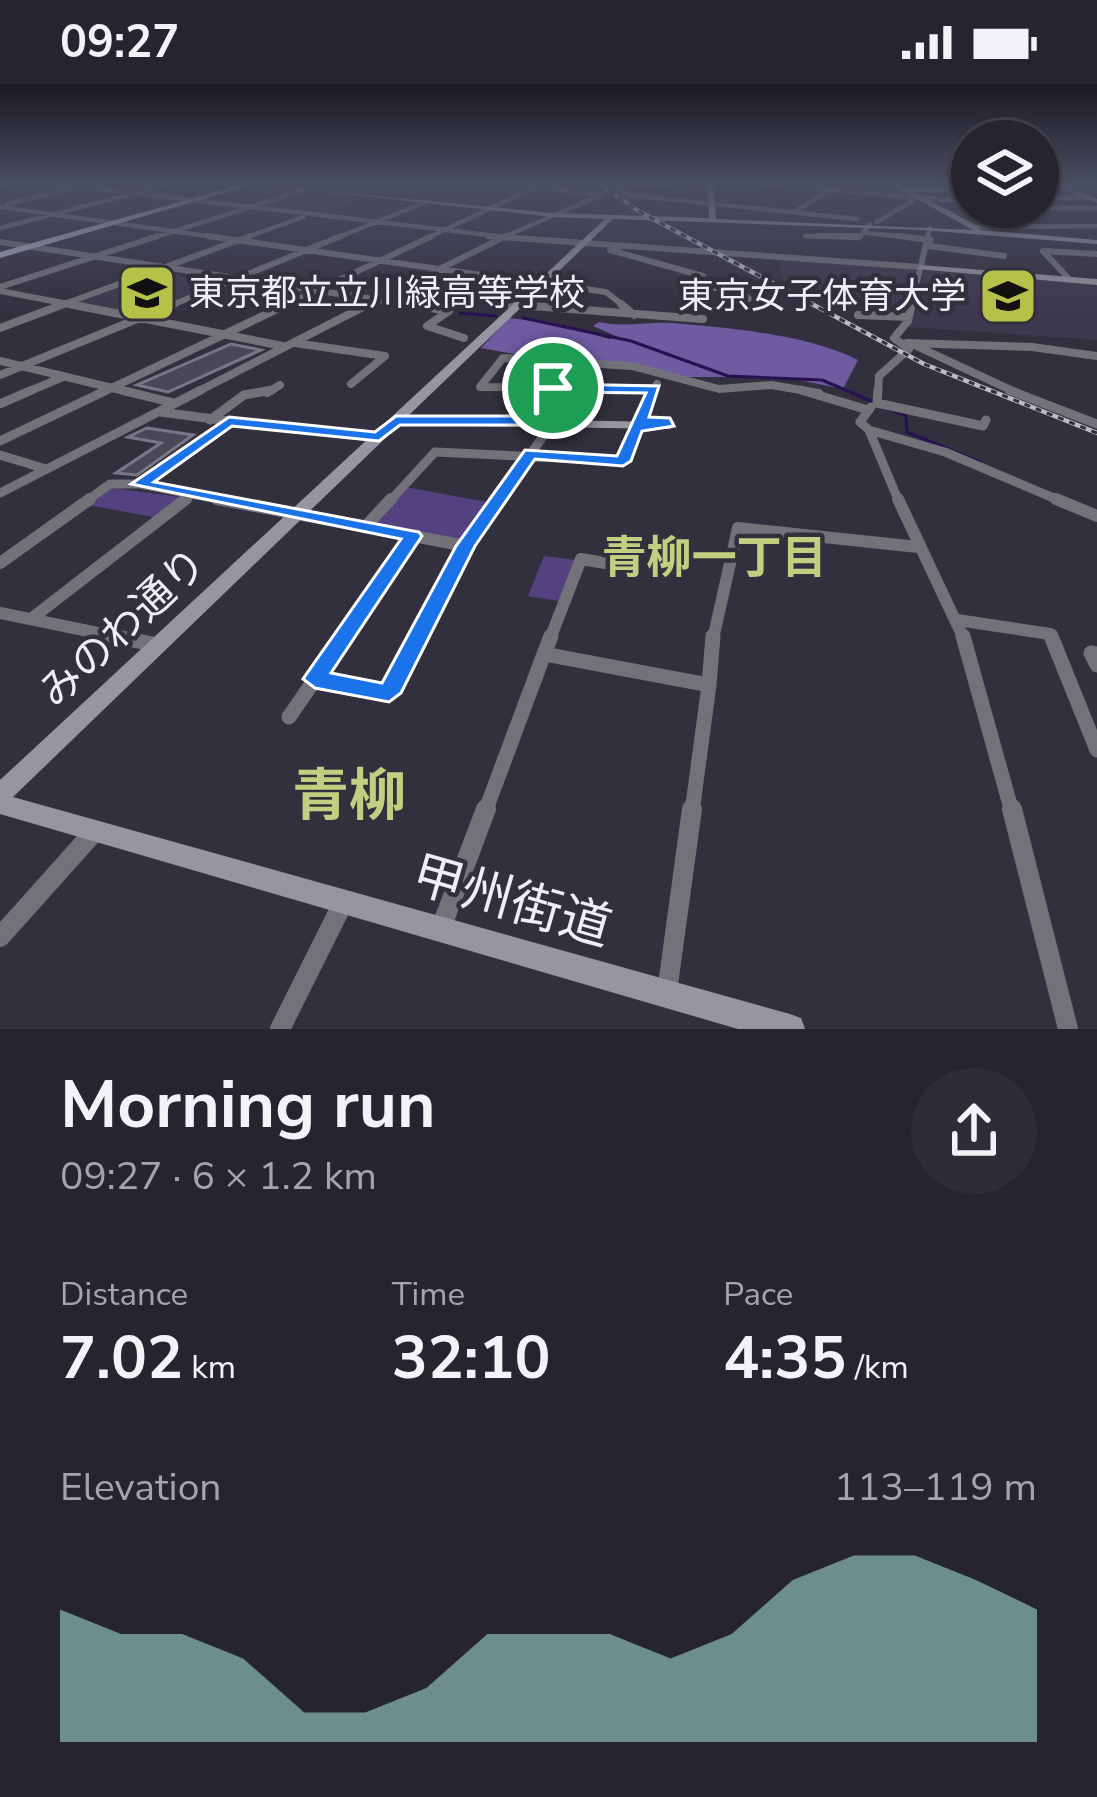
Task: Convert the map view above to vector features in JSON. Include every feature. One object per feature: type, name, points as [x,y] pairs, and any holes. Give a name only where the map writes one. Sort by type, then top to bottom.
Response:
[{"type":"main road","points":[[0,255],[97,228]]},
{"type":"street","points":[[153,228],[488,276]]},
{"type":"street","points":[[0,292],[184,228]]},
{"type":"street","points":[[0,328],[273,228]]},
{"type":"street","points":[[0,375],[363,228]]},
{"type":"street","points":[[418,228],[583,245],[1097,282]]},
{"type":"street","points":[[0,441],[449,228]]},
{"type":"street","points":[[0,493],[434,268],[524,228]]},
{"type":"street","name":"みのわ通り","points":[[0,795],[601,228]]},
{"type":"street","points":[[813,228],[805,236],[840,241],[869,228]]},
{"type":"street","points":[[875,228],[1004,256]]},
{"type":"street","points":[[930,228],[909,317],[896,330],[909,349],[878,376],[873,406],[860,422],[869,430],[945,452],[1097,516]]},
{"type":"street","points":[[932,228],[1081,240]]},
{"type":"street","points":[[975,228],[999,228]]},
{"type":"street","points":[[1013,228],[1030,236]]},
{"type":"street","points":[[1055,228],[1096,245]]},
{"type":"street","points":[[0,242],[449,311],[427,326],[464,338]]},
{"type":"street","points":[[583,245],[620,250],[704,276],[703,288],[739,288],[749,299]]},
{"type":"street","points":[[1069,279],[1043,251],[1096,245]]},
{"type":"street","points":[[542,283],[606,292],[635,316]]},
{"type":"street","points":[[395,291],[703,319]]},
{"type":"street","points":[[0,292],[289,345],[385,356],[351,384]]},
{"type":"street","points":[[858,315],[909,317]]},
{"type":"street","points":[[905,343],[1032,347],[1097,356]]},
{"type":"street","points":[[905,343],[964,373],[1097,424]]},
{"type":"street","points":[[654,388],[481,388],[511,356],[632,366],[719,389],[770,385],[983,425],[986,420]]},
{"type":"street","points":[[0,361],[175,404]]},
{"type":"street","points":[[0,404],[64,376]]},
{"type":"street","points":[[365,526],[435,452],[623,461],[661,376]]},
{"type":"street","points":[[209,420],[244,395],[264,395],[280,385]]},
{"type":"street","points":[[315,679],[389,693],[466,546],[552,423],[553,388]]},
{"type":"street","points":[[160,412],[379,437]]},
{"type":"street","points":[[1067,414],[1097,413]]},
{"type":"street","points":[[396,421],[638,424]]},
{"type":"street","points":[[140,484],[229,422]]},
{"type":"street","points":[[869,430],[918,547],[957,620],[978,678],[1068,1029]]},
{"type":"street","points":[[0,455],[47,469]]},
{"type":"street","points":[[0,563],[110,484],[140,484],[466,546]]},
{"type":"street","points":[[31,619],[191,495]]},
{"type":"street","points":[[667,996],[715,619],[738,528],[918,547]]},
{"type":"street","points":[[290,717],[413,536]]},
{"type":"street","points":[[440,931],[581,559],[629,567]]},
{"type":"street","points":[[0,613],[158,645]]},
{"type":"street","points":[[957,620],[1050,634],[1097,750]]},
{"type":"street","points":[[1097,654],[1091,653],[1097,664]]},
{"type":"street","points":[[544,654],[709,685]]},
{"type":"street","name":"甲州街道","points":[[0,804],[790,1029]]},
{"type":"street","points":[[0,937],[94,832]]},
{"type":"street","points":[[280,1029],[343,903]]},
{"type":"shaded area","points":[[778,255],[916,268],[905,310],[835,307],[782,279]]},
{"type":"shaded area","name":"東京女子体育大学","points":[[925,269],[1097,283],[1097,340],[908,327],[918,309]]},
{"type":"shaded area","name":"東京都立立川緑高等学校","points":[[157,271],[219,284],[139,315],[73,302]]},
{"type":"shaded area","points":[[509,318],[553,323],[609,339],[618,337],[593,326],[599,322],[663,323],[742,330],[815,344],[858,360],[843,389],[784,377],[674,377],[620,362],[557,362],[481,348]]},
{"type":"shaded area","points":[[405,487],[493,503],[464,544],[369,525]]},
{"type":"shaded area","points":[[112,488],[179,497],[153,517],[88,505]]},
{"type":"shaded area","points":[[544,556],[575,560],[559,601],[528,596]]},
{"type":"building","points":[[231,344],[261,350],[168,392],[137,385]]},
{"type":"building","points":[[147,428],[193,435],[137,475],[116,473],[161,443],[128,437]]},
{"type":"waterway","points":[[460,313],[496,316]]},
{"type":"waterway","points":[[523,318],[631,341],[728,376],[822,380],[906,416],[907,432],[980,462]]},
{"type":"railway","points":[[670,228],[924,364],[1097,433]]},
{"type":"place","name":"東京都立立川緑高等学校","points":[[147,293]]},
{"type":"place","name":"東京女子体育大学","points":[[1008,296]]},
{"type":"district","name":"青柳一丁目","points":[[714,558]]},
{"type":"district","name":"青柳","points":[[349,796]]},
{"type":"route","points":[[553,388],[654,388],[640,421],[664,421],[666,426],[636,426],[623,461],[531,454],[466,546],[389,693],[315,679],[413,536],[140,484],[229,422],[379,437],[396,421],[554,421],[553,388]]}]
